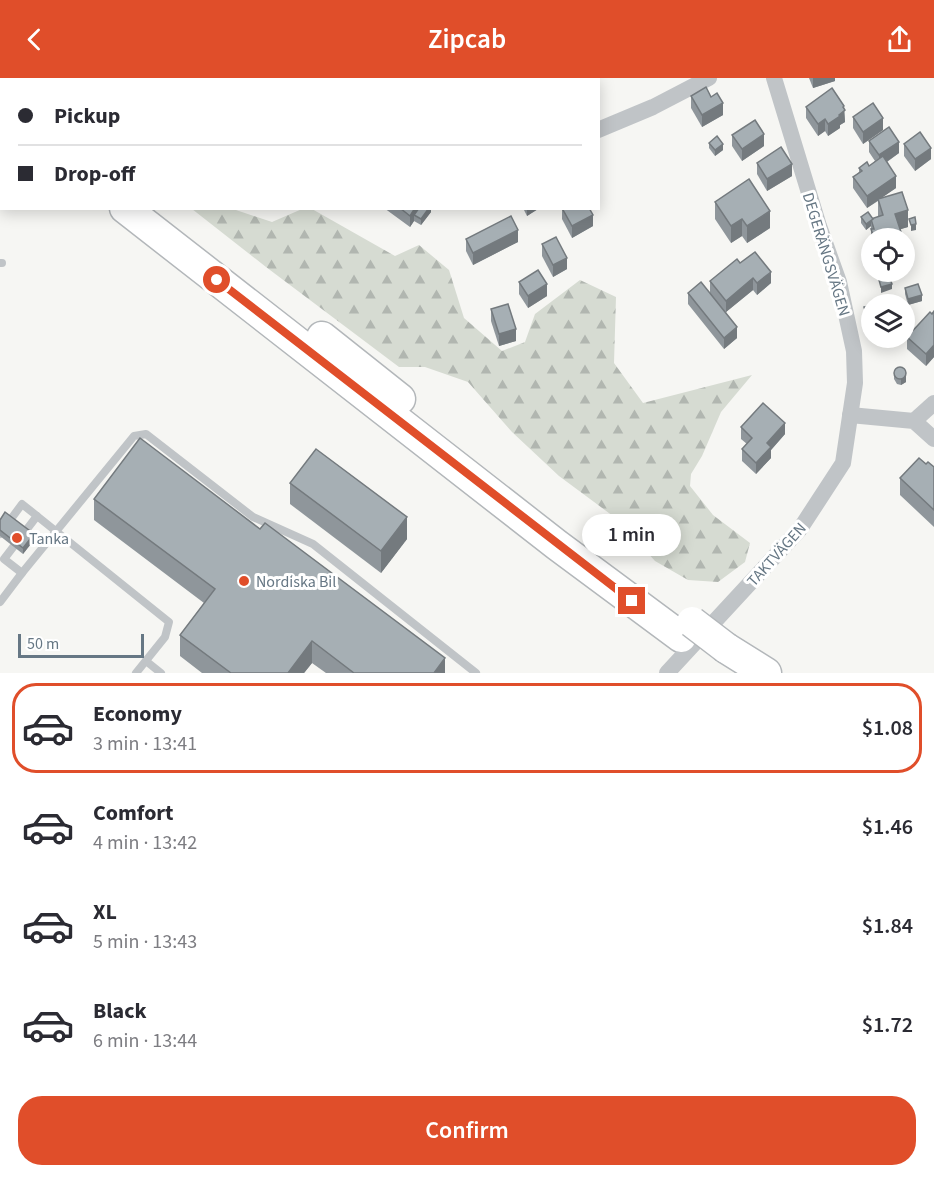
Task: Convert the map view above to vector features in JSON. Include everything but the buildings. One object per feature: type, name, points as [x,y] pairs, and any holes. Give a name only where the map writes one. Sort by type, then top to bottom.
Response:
[{"type":"highway","points":[[110,210],[217,280]]},
{"type":"highway","points":[[128,210],[599,577],[686,630]]},
{"type":"highway","points":[[155,210],[366,371],[465,452],[590,549],[725,660],[766,673]]},
{"type":"highway","points":[[160,210],[187,234]]},
{"type":"street","points":[[600,129],[653,107],[709,78]]},
{"type":"street","name":"DEGERÄNGSVÄGEN","points":[[774,78],[791,140],[839,282],[854,351],[855,383],[850,415]]},
{"type":"street","points":[[914,421],[934,403]]},
{"type":"street","points":[[850,415],[914,421],[934,439]]},
{"type":"street","name":"TAKTVÄGEN","points":[[667,673],[800,529],[843,463],[850,415]]},
{"type":"lane","points":[[0,602],[21,573],[134,436],[146,434],[254,517],[313,544],[476,673]]},
{"type":"lane","points":[[0,534],[22,504],[170,622],[165,636],[136,673]]},
{"type":"lane","points":[[21,573],[2,557],[37,516]]},
{"type":"lane","points":[[146,661],[161,673]]},
{"type":"green space","points":[[193,210],[236,210],[272,222],[300,210],[314,210],[395,256],[419,245],[449,270],[464,318],[502,351],[525,342],[535,314],[580,280],[616,297],[614,363],[643,403],[752,375],[721,412],[702,456],[691,474],[690,486],[713,515],[750,543],[745,562],[718,582],[688,580],[655,561],[617,519],[559,476],[512,432],[468,382],[425,367],[399,367]]},
{"type":"place","name":"Tanka","points":[[17,538]]},
{"type":"place","name":"Nordiska Bil","points":[[244,581]]},
{"type":"route","points":[[217,280],[632,601]]}]
